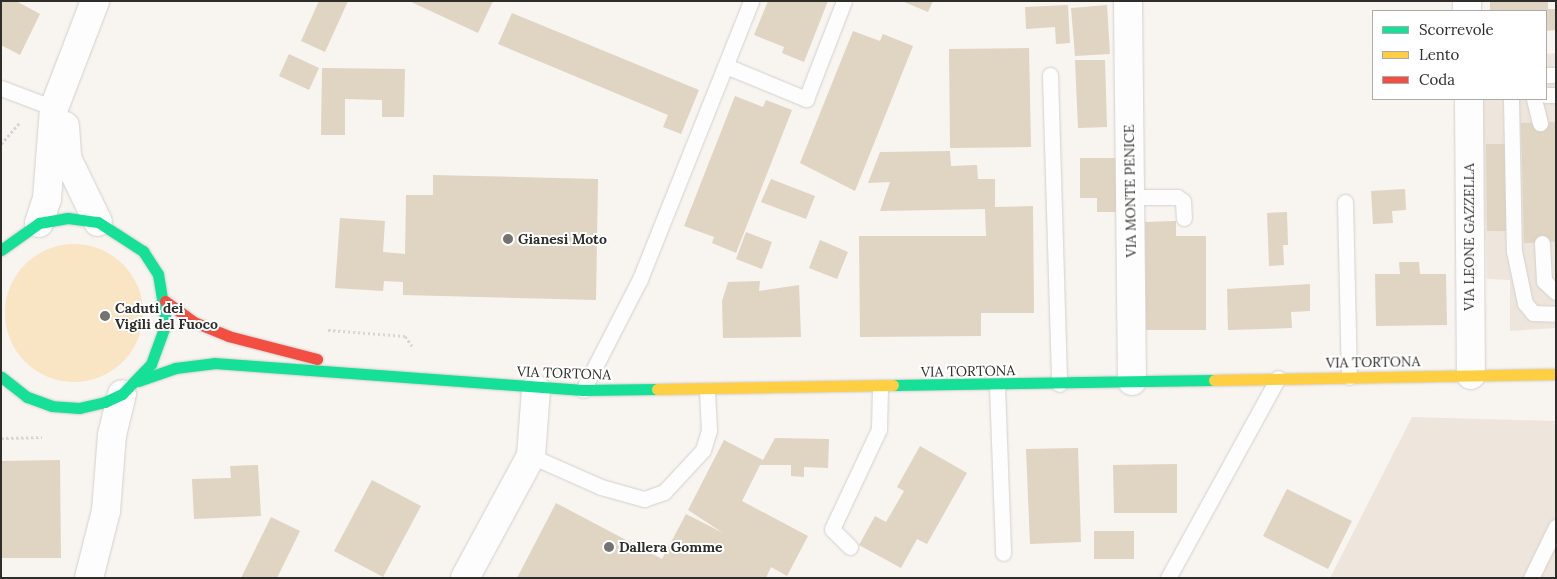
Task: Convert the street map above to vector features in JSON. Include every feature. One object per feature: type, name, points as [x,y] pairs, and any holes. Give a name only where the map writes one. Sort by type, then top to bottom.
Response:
[{"type":"main road","points":[[1,250],[40,224],[68,218],[98,222],[123,234],[143,251],[158,274],[165,301],[161,344],[130,387]]},
{"type":"main road","name":"VIA TORTONA","points":[[165,301],[194,322],[228,336],[382,375]]},
{"type":"main road","name":"VIA TORTONA","points":[[2,380],[27,397],[52,406],[79,408],[175,368],[214,363],[582,390],[880,388],[1132,381],[1556,374]]},
{"type":"street","points":[[40,224],[47,199],[57,97],[95,1]]},
{"type":"street","name":"VIA MONTE PENICE","points":[[1128,1],[1132,381]]},
{"type":"street","points":[[57,97],[67,158],[98,222]]},
{"type":"street","name":"VIA LEONE GAZZELLA","points":[[1468,100],[1471,376]]},
{"type":"street","points":[[89,578],[106,511],[112,435],[130,387]]},
{"type":"street","points":[[464,578],[531,456],[536,388]]},
{"type":"lane","points":[[582,390],[640,279],[751,1]]},
{"type":"lane","points":[[726,66],[806,99],[844,1]]},
{"type":"lane","points":[[1050,75],[1059,384]]},
{"type":"lane","points":[[1,88],[57,97]]},
{"type":"lane","points":[[1511,100],[1514,250],[1523,281],[1528,310],[1556,314]]},
{"type":"lane","points":[[1534,100],[1540,123]]},
{"type":"lane","points":[[1130,197],[1177,197],[1183,201],[1184,218]]},
{"type":"lane","points":[[1345,202],[1349,377]]},
{"type":"lane","points":[[1542,243],[1544,281]]},
{"type":"lane","points":[[1523,281],[1544,281],[1556,292]]},
{"type":"lane","points":[[1168,578],[1278,378]]},
{"type":"lane","points":[[997,386],[1003,553]]},
{"type":"lane","points":[[850,547],[832,529],[879,428],[880,388]]},
{"type":"lane","points":[[531,456],[644,499],[664,492],[703,450],[709,430],[707,390]]},
{"type":"lane","points":[[1530,578],[1556,528]]},
{"type":"path","points":[[319,329],[405,336],[412,340],[414,378]]},
{"type":"shaded area","points":[[1556,53],[1556,328],[1510,331],[1510,280],[1487,279],[1481,100],[1547,100],[1547,54]]},
{"type":"shaded area","points":[[74,244],[100,249],[123,264],[138,287],[143,313],[138,339],[123,362],[100,377],[74,382],[48,377],[25,362],[10,339],[5,313],[10,287],[25,264],[48,249]]},
{"type":"shaded area","points":[[1412,417],[1556,421],[1556,578],[1330,578]]},
{"type":"building","points":[[1,1],[16,1],[40,14],[20,55],[1,45]]},
{"type":"building","points":[[319,1],[348,1],[325,52],[301,41]]},
{"type":"building","points":[[409,1],[493,1],[478,33]]},
{"type":"building","points":[[768,1],[828,1],[804,62],[782,53],[784,47],[754,35]]},
{"type":"building","points":[[902,1],[933,1],[928,12]]},
{"type":"building","points":[[1490,1],[1548,1],[1548,9],[1556,9],[1556,30],[1547,31],[1547,10],[1490,10]]},
{"type":"building","points":[[1068,5],[1070,43],[1056,44],[1055,27],[1026,29],[1025,7]]},
{"type":"building","points":[[1107,5],[1110,54],[1075,56],[1071,8]]},
{"type":"building","points":[[512,13],[699,90],[681,134],[663,127],[668,115],[498,44]]},
{"type":"building","points":[[853,31],[880,41],[883,34],[913,46],[855,191],[800,163]]},
{"type":"building","points":[[1029,48],[1031,147],[950,148],[949,49]]},
{"type":"building","points":[[289,54],[319,68],[309,90],[279,76]]},
{"type":"building","points":[[1075,60],[1105,60],[1107,127],[1078,128]]},
{"type":"building","points":[[322,68],[405,69],[404,117],[382,117],[382,100],[345,99],[345,135],[321,135]]},
{"type":"building","points":[[735,96],[763,107],[766,100],[792,110],[736,253],[712,243],[714,237],[684,226]]},
{"type":"building","points":[[1556,122],[1556,242],[1524,243],[1521,123]]},
{"type":"building","points":[[1486,144],[1505,144],[1506,231],[1487,231]]},
{"type":"building","points":[[950,151],[951,166],[977,165],[978,179],[995,179],[995,207],[1033,206],[1034,313],[981,313],[981,336],[860,337],[859,236],[986,236],[985,209],[880,211],[890,182],[868,183],[880,152]]},
{"type":"building","points":[[1080,158],[1117,158],[1117,212],[1097,212],[1097,198],[1080,198]]},
{"type":"building","points":[[433,175],[598,179],[596,300],[403,295],[403,282],[384,281],[383,291],[335,288],[340,218],[385,221],[383,252],[405,254],[406,195],[433,195]]},
{"type":"building","points":[[771,179],[815,196],[806,219],[761,202]]},
{"type":"building","points":[[1405,189],[1406,210],[1392,211],[1393,223],[1373,224],[1371,191]]},
{"type":"building","points":[[1287,212],[1288,245],[1283,245],[1284,265],[1269,266],[1267,213]]},
{"type":"building","points":[[1176,221],[1176,236],[1206,236],[1206,330],[1146,330],[1145,222]]},
{"type":"building","points":[[746,232],[772,242],[762,269],[736,259]]},
{"type":"building","points":[[820,240],[848,252],[837,279],[809,268]]},
{"type":"building","points":[[1399,262],[1419,262],[1420,274],[1446,274],[1447,325],[1376,326],[1375,274],[1400,274]]},
{"type":"building","points":[[760,281],[759,291],[799,285],[801,337],[723,338],[722,301],[728,282]]},
{"type":"building","points":[[1310,284],[1310,311],[1291,312],[1292,328],[1228,330],[1227,289]]},
{"type":"building","points":[[775,438],[829,439],[828,468],[804,467],[804,477],[791,476],[791,465],[760,465],[742,501],[808,536],[787,576],[771,567],[766,578],[517,578],[556,503],[662,559],[686,514],[723,533],[688,510],[724,440],[763,460]]},
{"type":"building","points":[[920,446],[967,473],[927,544],[917,539],[901,568],[859,545],[875,516],[886,522],[904,491],[897,487]]},
{"type":"building","points":[[1078,448],[1081,542],[1030,544],[1026,449]]},
{"type":"building","points":[[60,460],[61,558],[1,558],[1,461]]},
{"type":"building","points":[[1177,464],[1177,513],[1114,513],[1113,465]]},
{"type":"building","points":[[258,465],[261,516],[194,519],[192,479],[231,478],[230,466]]},
{"type":"building","points":[[372,480],[421,506],[383,577],[334,551]]},
{"type":"building","points":[[1287,489],[1352,521],[1328,569],[1263,536]]},
{"type":"building","points":[[271,517],[300,531],[277,578],[241,578]]},
{"type":"building","points":[[1094,531],[1134,531],[1134,559],[1094,559]]},
{"type":"traffic: fast","points":[[1,250],[39,223],[68,218],[98,222],[143,251],[158,274],[166,323],[151,364],[122,394],[105,402],[79,408],[52,406],[27,397],[1,377]]},
{"type":"traffic: fast","points":[[138,381],[175,368],[214,363],[583,390],[657,389]]},
{"type":"traffic: fast","points":[[893,385],[1214,380]]},
{"type":"traffic: slow","points":[[1214,380],[1556,374]]},
{"type":"traffic: slow","points":[[657,389],[893,385]]},
{"type":"traffic: jam","points":[[165,301],[194,322],[228,336],[317,359]]},
{"type":"place","name":"Gianesi Moto","points":[[508,239]]},
{"type":"place","name":"Caduti dei Vigili del Fuoco","points":[[105,316]]},
{"type":"place","name":"Dallera Gomme","points":[[609,547]]}]
